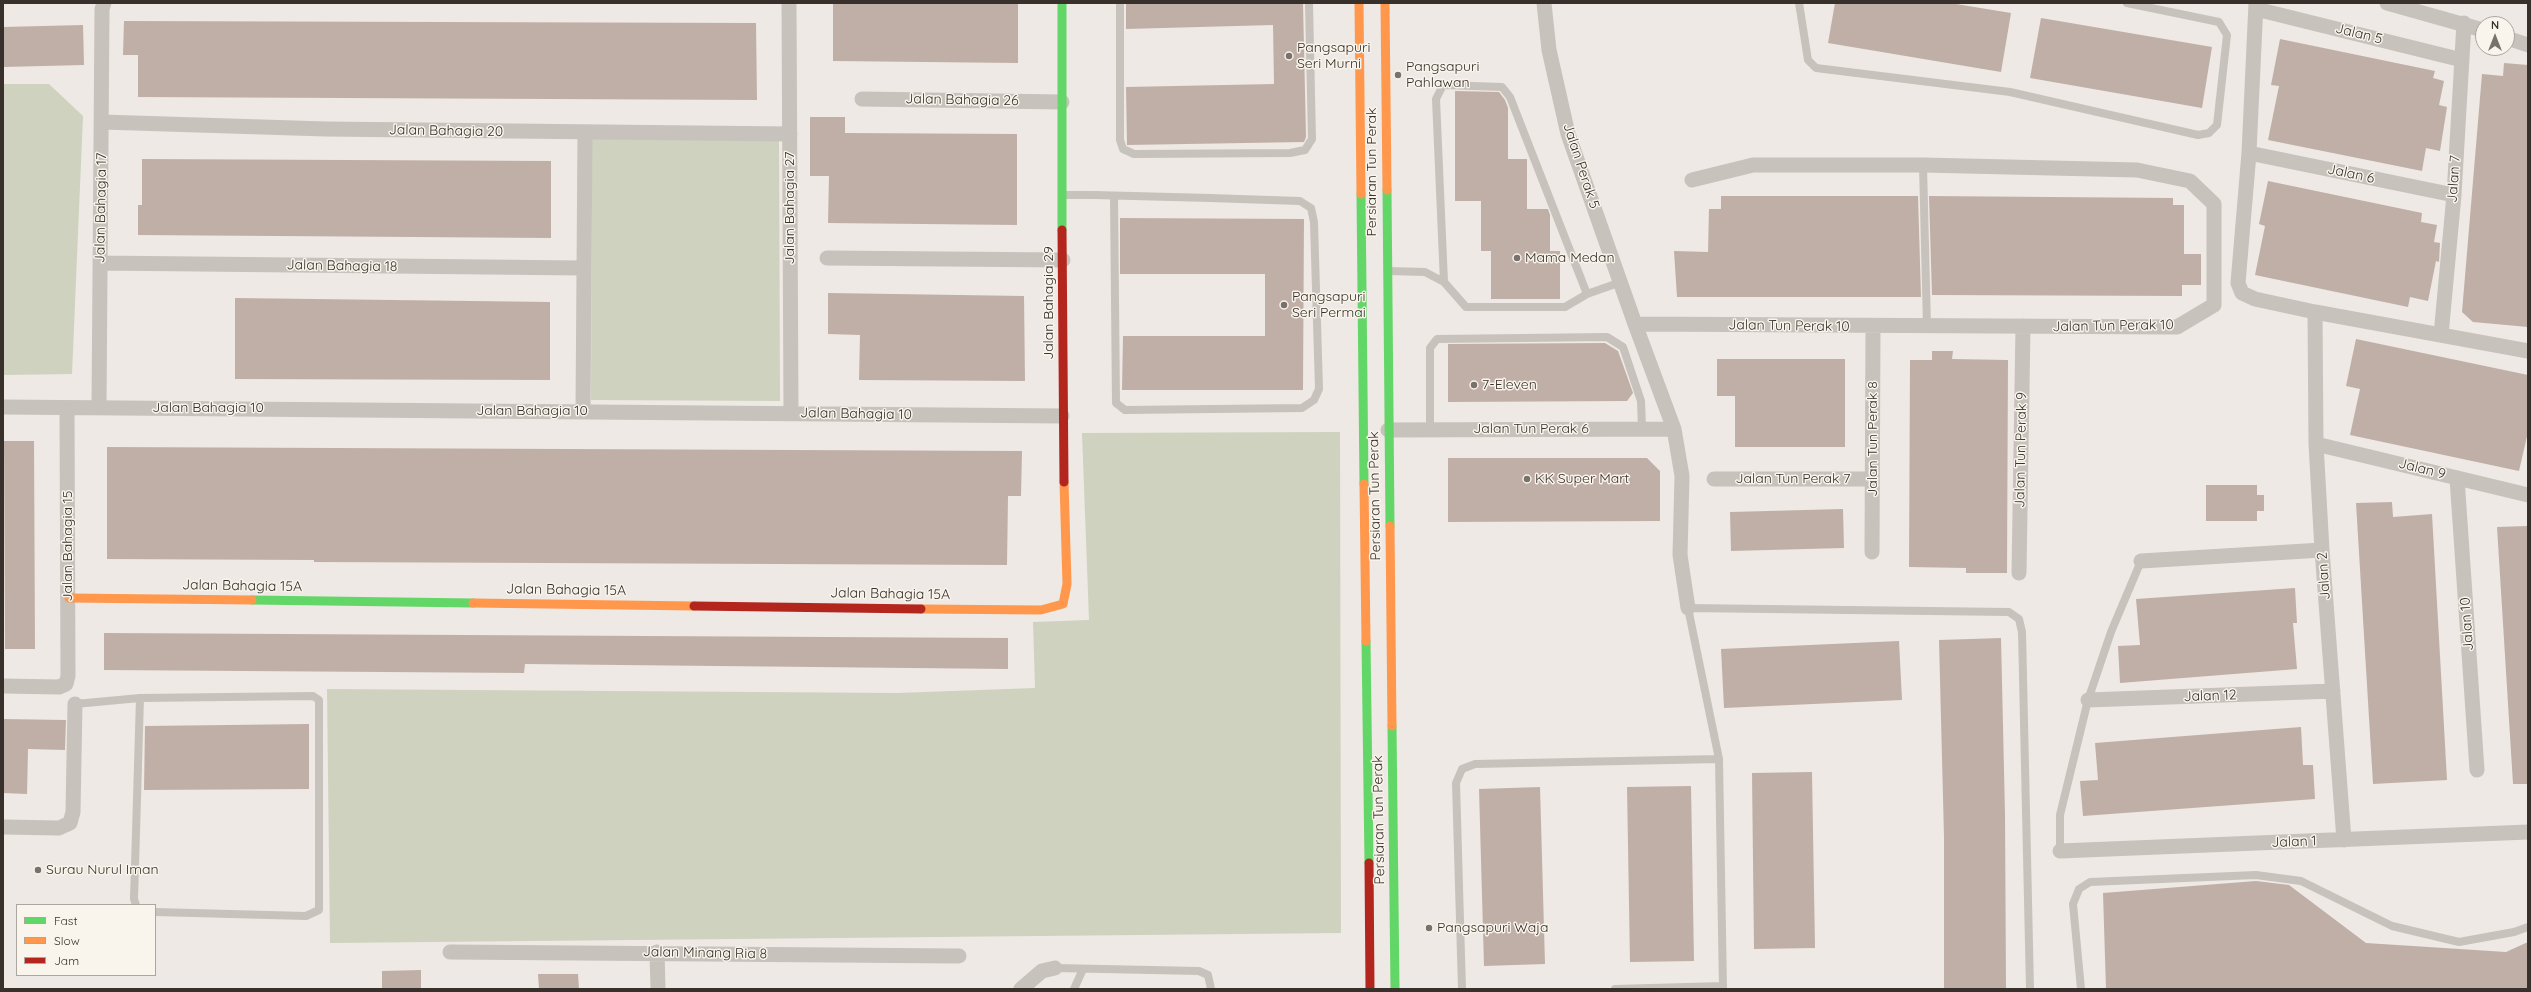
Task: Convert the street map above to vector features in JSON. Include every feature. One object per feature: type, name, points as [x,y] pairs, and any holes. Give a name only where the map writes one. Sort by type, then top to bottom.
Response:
[{"type":"street","name":"Jalan Bahagia 27","points":[[789,3],[791,413]]},
{"type":"street","name":"Jalan Bahagia 29","points":[[1062,3],[1062,416],[1067,584],[1063,604]]},
{"type":"street","name":"Persiaran Tun Perak","points":[[1359,3],[1370,989]]},
{"type":"street","name":"Persiaran Tun Perak","points":[[1385,3],[1388,430],[1395,989]]},
{"type":"street","name":"Jalan Perak 5","points":[[1544,3],[1548,50],[1568,134],[1635,324],[1674,428],[1682,476],[1680,556],[1688,608]]},
{"type":"street","points":[[2387,3],[2475,27]]},
{"type":"street","name":"Jalan Bahagia 17","points":[[99,407],[103,6]]},
{"type":"street","points":[[2256,6],[2249,153],[2238,283],[2242,293],[2255,299],[2315,312],[2528,351]]},
{"type":"street","name":"Jalan 5","points":[[2256,6],[2462,60]]},
{"type":"street","name":"Jalan 7","points":[[2440,335],[2454,195],[2464,24]]},
{"type":"street","points":[[2515,41],[2528,45]]},
{"type":"street","name":"Jalan Bahagia 26","points":[[862,99],[1062,102]]},
{"type":"street","name":"Jalan Bahagia 20","points":[[102,122],[326,129],[790,134]]},
{"type":"street","points":[[583,412],[585,132]]},
{"type":"street","name":"Jalan 6","points":[[2249,153],[2454,195]]},
{"type":"street","name":"Jalan Tun Perak 10","points":[[1635,324],[1873,327],[2177,327],[2214,305],[2214,204],[2190,181],[2137,170],[1923,165],[1753,165],[1692,180]]},
{"type":"street","points":[[827,258],[1063,260]]},
{"type":"street","name":"Jalan Bahagia 18","points":[[100,264],[583,268]]},
{"type":"street","name":"Jalan 2","points":[[2315,312],[2316,444],[2322,550],[2344,840]]},
{"type":"street","name":"Jalan Tun Perak 9","points":[[2019,573],[2023,326]]},
{"type":"street","name":"Jalan Tun Perak 8","points":[[1872,552],[1873,327]]},
{"type":"street","name":"Jalan Bahagia 10","points":[[3,407],[1062,416]]},
{"type":"street","name":"Jalan Bahagia 15","points":[[3,686],[59,687],[66,684],[68,598],[67,408]]},
{"type":"street","name":"Jalan Tun Perak 6","points":[[1388,430],[1674,428]]},
{"type":"street","name":"Jalan 9","points":[[2316,444],[2528,495]]},
{"type":"street","name":"Jalan 10","points":[[2457,478],[2477,770]]},
{"type":"street","name":"Jalan Tun Perak 7","points":[[1714,479],[1872,479]]},
{"type":"street","points":[[2141,561],[2322,550]]},
{"type":"street","name":"Jalan Bahagia 15A","points":[[68,598],[1041,610],[1063,604]]},
{"type":"street","name":"Jalan 12","points":[[2088,700],[2333,691]]},
{"type":"street","points":[[3,827],[59,828],[70,823],[73,812],[75,704]]},
{"type":"street","name":"Jalan 1","points":[[2060,851],[2528,832]]},
{"type":"street","name":"Jalan Minang Ria 8","points":[[450,952],[657,952],[959,956]]},
{"type":"street","points":[[657,952],[658,989]]},
{"type":"street","points":[[1021,989],[1042,971],[1055,968]]},
{"type":"lane","points":[[1120,3],[1120,140],[1123,149],[1134,154],[1290,153],[1305,150],[1312,139],[1309,3]]},
{"type":"lane","points":[[1799,3],[1808,60],[1816,68],[2010,92],[2198,135],[2209,133],[2217,125],[2227,35],[2219,22],[2127,3]]},
{"type":"lane","points":[[1444,282],[1436,99],[1443,85],[1502,87],[1510,97],[1586,294]]},
{"type":"lane","points":[[1923,165],[1927,327]]},
{"type":"lane","points":[[1062,195],[1114,196],[1300,201],[1311,208],[1314,222],[1319,389],[1314,400],[1302,408],[1125,410],[1116,403],[1114,196]]},
{"type":"lane","points":[[1387,271],[1425,272],[1444,282],[1466,307],[1565,307],[1586,294],[1621,282]]},
{"type":"lane","points":[[1430,430],[1430,348],[1437,339],[1607,338],[1623,347],[1641,401],[1642,429]]},
{"type":"lane","points":[[2060,851],[2060,815],[2088,700],[2111,632],[2141,561]]},
{"type":"lane","points":[[1615,989],[1723,988],[1719,759],[1688,608],[2009,612],[2019,619],[2022,632],[2030,989]]},
{"type":"lane","points":[[75,704],[140,698],[313,696],[319,700],[321,712],[319,910],[306,916],[156,912]]},
{"type":"lane","points":[[136,904],[134,899],[140,698]]},
{"type":"lane","points":[[1462,989],[1456,783],[1462,769],[1475,764],[1719,759]]},
{"type":"lane","points":[[2081,989],[2073,904],[2079,889],[2090,882],[2256,874],[2301,880],[2392,926],[2459,942],[2514,932],[2528,927]]},
{"type":"lane","points":[[1055,968],[1199,971],[1208,975],[1212,989]]},
{"type":"lane","points":[[1074,989],[1083,969]]},
{"type":"green space","points":[[3,84],[49,84],[83,116],[72,374],[3,375]]},
{"type":"green space","points":[[592,134],[779,137],[780,401],[591,400]]},
{"type":"green space","points":[[1340,432],[1341,933],[330,943],[327,689],[897,693],[1035,688],[1033,622],[1089,620],[1082,433]]},
{"type":"building","points":[[833,3],[1018,3],[1018,63],[833,61]]},
{"type":"building","name":"Pangsapuri Seri Murni","points":[[1126,3],[1303,3],[1306,137],[1304,142],[1127,145],[1126,87],[1274,84],[1273,25],[1126,29]]},
{"type":"building","points":[[1835,3],[1950,3],[2011,13],[2001,72],[1828,43]]},
{"type":"building","points":[[2041,18],[2212,47],[2202,108],[2030,78]]},
{"type":"building","points":[[124,21],[756,23],[757,100],[138,97],[138,55],[123,55]]},
{"type":"building","points":[[83,25],[84,65],[3,67],[3,27]]},
{"type":"building","points":[[2280,39],[2435,71],[2433,78],[2444,81],[2439,105],[2447,107],[2440,151],[2426,148],[2422,171],[2268,140],[2279,86],[2271,85]]},
{"type":"building","points":[[2504,63],[2528,65],[2528,327],[2473,322],[2462,312],[2482,74],[2503,76]]},
{"type":"building","points":[[1455,91],[1499,92],[1505,100],[1508,108],[1508,159],[1527,159],[1527,209],[1548,209],[1550,215],[1550,251],[1560,251],[1560,299],[1491,299],[1491,251],[1481,251],[1481,201],[1455,201]]},
{"type":"building","points":[[810,117],[845,117],[845,133],[1017,134],[1017,225],[828,223],[829,176],[810,176]]},
{"type":"building","points":[[142,159],[551,161],[551,238],[138,235],[138,205],[142,205]]},
{"type":"building","points":[[2268,181],[2422,213],[2421,222],[2437,225],[2434,242],[2440,243],[2439,262],[2436,261],[2428,301],[2410,297],[2408,307],[2255,275],[2265,226],[2259,224]]},
{"type":"building","points":[[1721,196],[1918,196],[1921,297],[1677,297],[1674,251],[1708,252],[1709,209],[1721,209]]},
{"type":"building","points":[[1929,196],[2173,198],[2173,205],[2184,205],[2184,254],[2201,254],[2201,285],[2182,285],[2182,296],[1932,295]]},
{"type":"building","name":"Pangsapuri Seri Permai","points":[[1120,218],[1304,219],[1303,390],[1122,390],[1123,336],[1265,336],[1265,274],[1120,274]]},
{"type":"building","points":[[828,293],[1024,296],[1025,381],[859,380],[860,335],[828,334]]},
{"type":"building","points":[[235,298],[550,302],[550,380],[235,379]]},
{"type":"building","points":[[2356,339],[2528,375],[2528,432],[2519,471],[2350,435],[2360,389],[2346,386]]},
{"type":"building","points":[[1605,343],[1618,351],[1633,393],[1627,401],[1448,402],[1448,344]]},
{"type":"building","points":[[1932,351],[1953,351],[1952,359],[2008,360],[2007,573],[1966,573],[1966,568],[1909,567],[1910,360],[1932,360]]},
{"type":"building","points":[[1717,359],[1845,359],[1845,447],[1735,447],[1735,396],[1717,396]]},
{"type":"building","points":[[4,441],[34,441],[35,649],[5,649]]},
{"type":"building","points":[[107,447],[1022,451],[1021,496],[1008,496],[1007,565],[314,562],[314,560],[107,559]]},
{"type":"building","points":[[1448,458],[1647,458],[1660,471],[1660,521],[1448,522]]},
{"type":"building","points":[[2206,485],[2257,485],[2257,495],[2264,495],[2264,511],[2257,511],[2257,521],[2206,521]]},
{"type":"building","points":[[2392,502],[2393,517],[2432,514],[2447,780],[2373,784],[2356,503]]},
{"type":"building","points":[[1843,509],[1844,548],[1731,551],[1730,512]]},
{"type":"building","points":[[2528,526],[2528,784],[2513,784],[2497,527]]},
{"type":"building","points":[[2295,588],[2297,623],[2293,623],[2297,669],[2120,683],[2118,646],[2140,645],[2136,599]]},
{"type":"building","points":[[104,633],[1008,638],[1008,669],[525,664],[524,673],[104,670]]},
{"type":"building","points":[[2001,638],[2005,814],[2006,989],[1944,989],[1944,837],[1939,640]]},
{"type":"building","points":[[1899,641],[1902,700],[1724,708],[1721,649]]},
{"type":"building","points":[[3,719],[66,720],[65,750],[28,749],[27,794],[3,793]]},
{"type":"building","points":[[309,724],[309,789],[144,790],[145,726]]},
{"type":"building","points":[[2301,727],[2303,765],[2313,765],[2315,799],[2083,816],[2080,781],[2098,780],[2095,743]]},
{"type":"building","points":[[1812,772],[1815,948],[1754,949],[1752,773]]},
{"type":"building","points":[[1691,786],[1694,961],[1630,962],[1627,787]]},
{"type":"building","points":[[1540,787],[1545,964],[1484,966],[1479,789]]},
{"type":"building","points":[[2256,881],[2289,885],[2366,943],[2506,952],[2528,942],[2528,989],[2106,989],[2103,893]]},
{"type":"building","points":[[421,970],[421,989],[382,989],[382,971]]},
{"type":"building","points":[[538,974],[578,974],[579,989],[539,989]]},
{"type":"traffic: fast","points":[[1062,3],[1062,230]]},
{"type":"traffic: fast","points":[[1387,190],[1390,526]]},
{"type":"traffic: fast","points":[[1361,194],[1364,484]]},
{"type":"traffic: fast","points":[[252,600],[473,603]]},
{"type":"traffic: fast","points":[[1366,641],[1369,863]]},
{"type":"traffic: fast","points":[[1392,726],[1395,989]]},
{"type":"traffic: slow","points":[[1359,3],[1361,194]]},
{"type":"traffic: slow","points":[[1385,3],[1387,190]]},
{"type":"traffic: slow","points":[[921,609],[1041,610],[1063,604],[1067,584],[1064,482]]},
{"type":"traffic: slow","points":[[1364,484],[1366,641]]},
{"type":"traffic: slow","points":[[1390,526],[1392,726]]},
{"type":"traffic: slow","points":[[69,598],[252,600]]},
{"type":"traffic: slow","points":[[473,603],[694,606]]},
{"type":"traffic: jam","points":[[1062,230],[1064,482]]},
{"type":"traffic: jam","points":[[694,606],[921,609]]},
{"type":"traffic: jam","points":[[1369,863],[1370,989]]},
{"type":"place","name":"Pangsapuri Seri Murni","points":[[1289,56]]},
{"type":"place","name":"Pangsapuri Pahlawan","points":[[1398,75]]},
{"type":"place","name":"Mama Medan","points":[[1517,258]]},
{"type":"place","name":"Pangsapuri Seri Permai","points":[[1284,305]]},
{"type":"place","name":"7-Eleven","points":[[1474,385]]},
{"type":"place","name":"KK Super Mart","points":[[1527,479]]},
{"type":"place","name":"Surau Nurul Iman","points":[[38,870]]},
{"type":"place","name":"Pangsapuri Waja","points":[[1429,928]]}]
